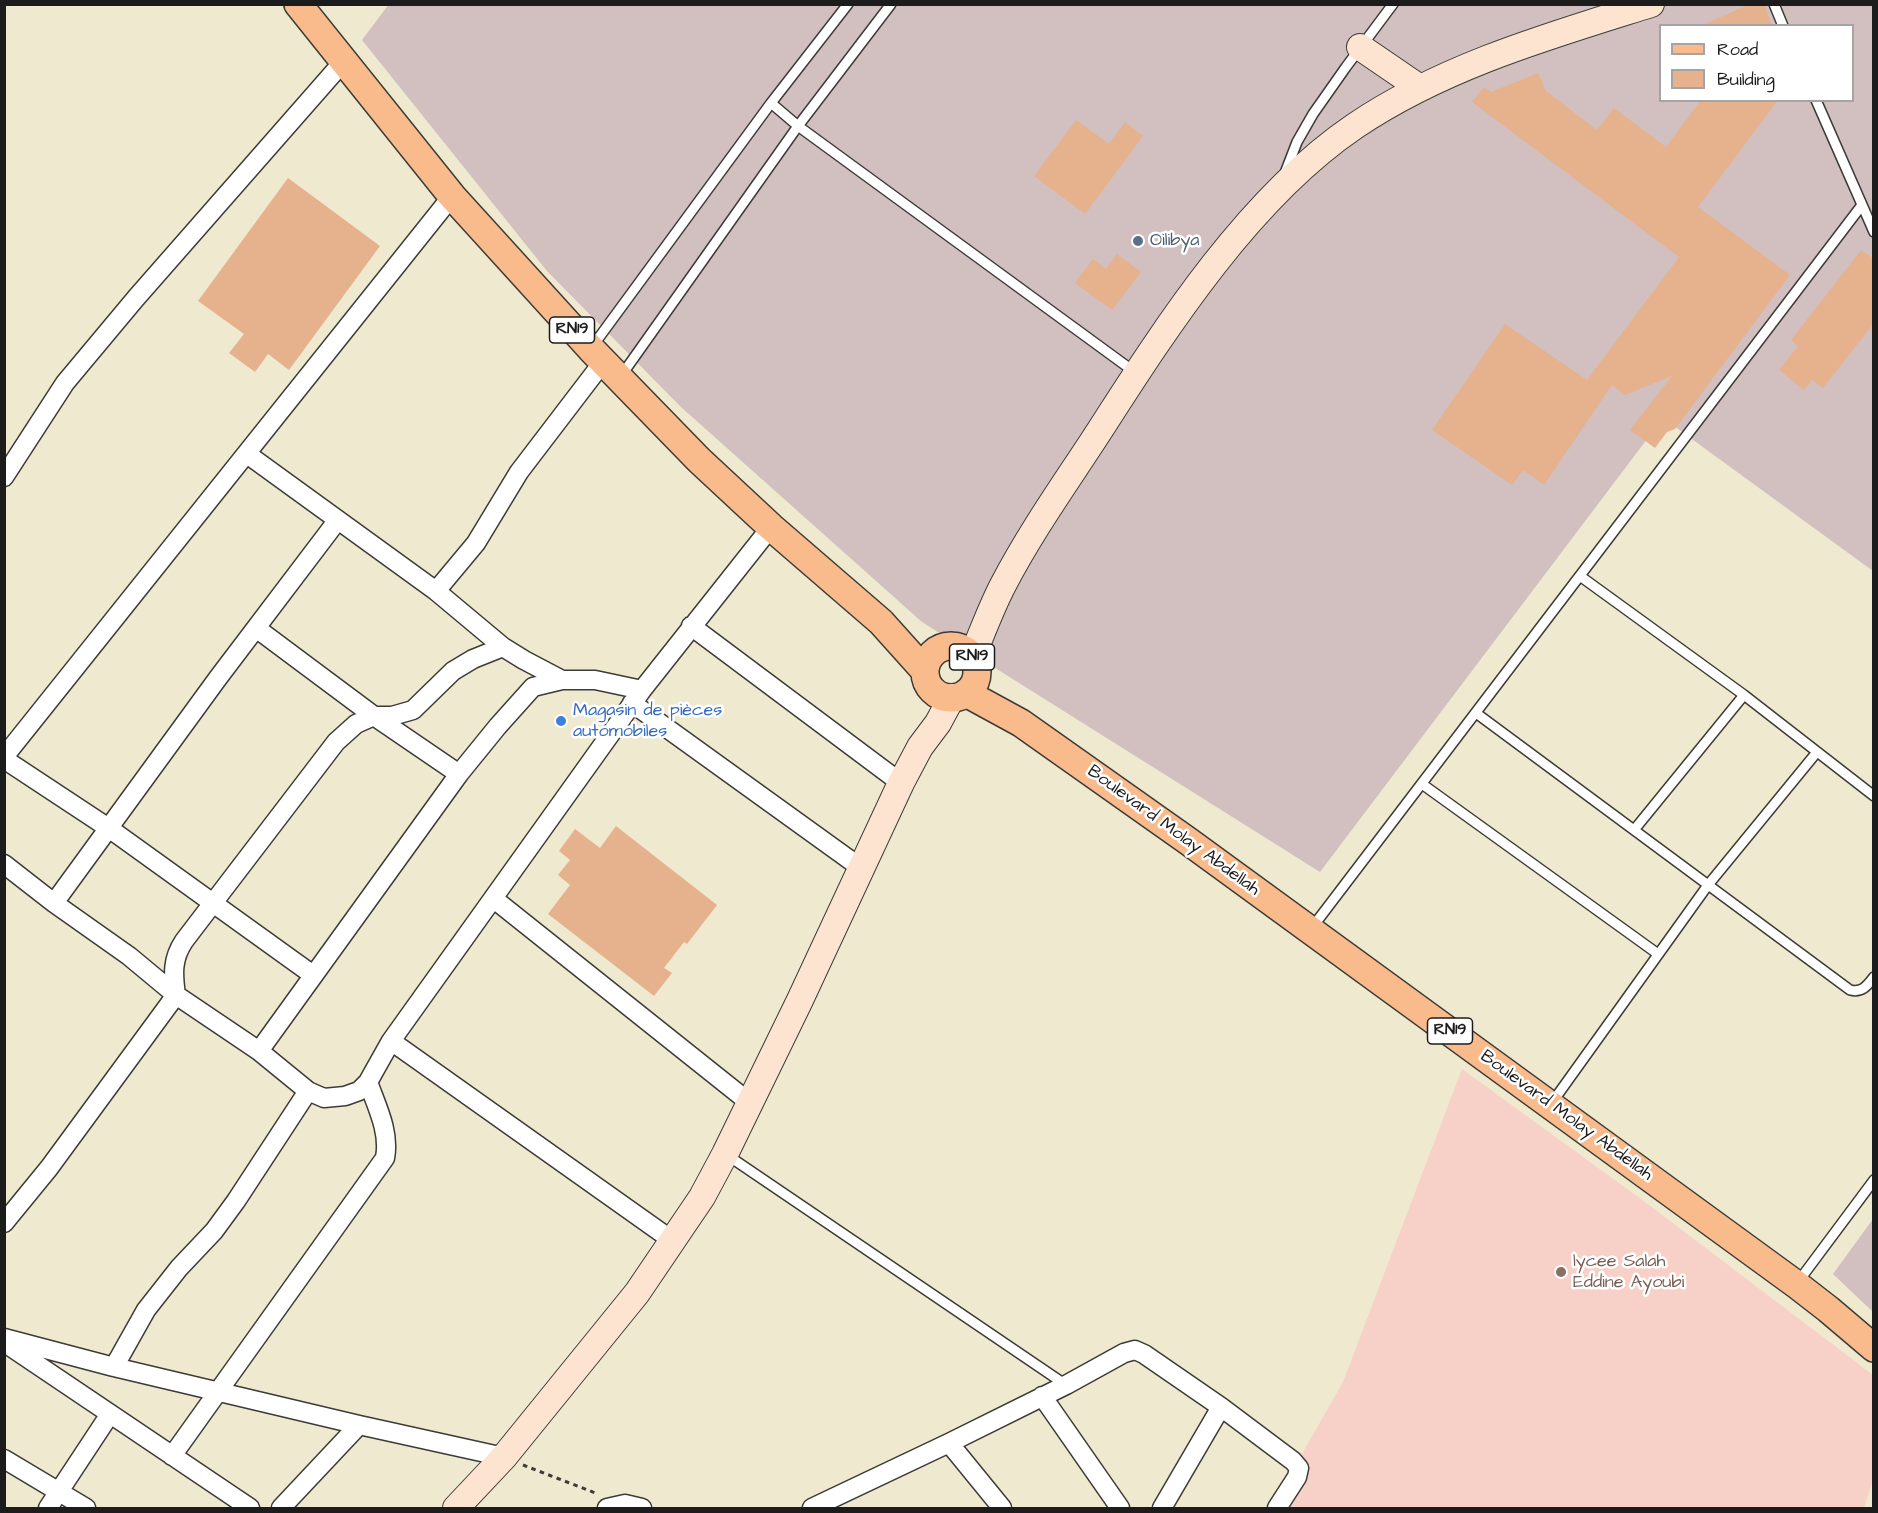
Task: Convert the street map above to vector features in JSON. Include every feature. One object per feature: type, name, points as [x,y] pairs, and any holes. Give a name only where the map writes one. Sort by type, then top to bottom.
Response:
[{"type":"main road","name":"RN19","points":[[298,4],[452,196],[604,363],[699,460],[771,528],[881,622],[953,672]]},
{"type":"main road","points":[[456,1509],[504,1457],[637,1293],[702,1197],[750,1103],[920,747],[927,716],[1041,521],[1136,374],[1217,262],[1280,189],[1312,158],[1356,126],[1439,78],[1538,39],[1651,4]]},
{"type":"main road","points":[[1360,47],[1420,88]]},
{"type":"main road","name":"Boulevard Molay Abdellah","points":[[953,672],[1797,1285],[1874,1348]]},
{"type":"street","points":[[4,477],[65,383],[136,298],[343,62]]},
{"type":"street","points":[[313,975],[110,829],[4,758],[452,196]]},
{"type":"street","points":[[436,591],[476,543],[519,472],[604,363]]},
{"type":"street","points":[[247,454],[436,591],[502,647],[562,680]]},
{"type":"street","points":[[54,903],[255,628],[337,521]]},
{"type":"street","points":[[4,864],[129,956],[176,995],[259,1051],[286,1075],[308,1090],[324,1098],[345,1096],[359,1091],[368,1082],[391,1041],[637,697],[771,528]]},
{"type":"street","points":[[691,626],[901,783]]},
{"type":"street","points":[[255,628],[374,716],[459,774]]},
{"type":"street","points":[[4,1224],[49,1168],[176,995],[173,976],[177,953],[213,902],[336,742],[356,724],[374,716],[392,716],[413,710],[453,671],[473,659],[502,647]]},
{"type":"street","points":[[259,1051],[459,774],[533,687],[562,680],[595,680],[637,697],[861,868]]},
{"type":"street","points":[[494,899],[750,1103]]},
{"type":"street","points":[[391,1041],[673,1241]]},
{"type":"street","points":[[172,1456],[385,1158],[388,1145],[386,1131],[368,1082]]},
{"type":"street","points":[[114,1367],[146,1310],[179,1268],[214,1231],[308,1090]]},
{"type":"street","points":[[4,1340],[359,1425],[504,1457]]},
{"type":"street","points":[[4,1340],[250,1509]]},
{"type":"street","points":[[812,1509],[1066,1385],[1124,1353],[1135,1350],[1221,1407],[1293,1461],[1299,1468],[1297,1477],[1277,1509]]},
{"type":"street","points":[[1042,1396],[1120,1509]]},
{"type":"street","points":[[1162,1509],[1221,1407]]},
{"type":"street","points":[[48,1509],[110,1414]]},
{"type":"street","points":[[281,1509],[359,1425]]},
{"type":"street","points":[[949,1443],[1002,1509]]},
{"type":"street","points":[[4,1459],[86,1509]]},
{"type":"lane","points":[[604,363],[771,103],[848,4]]},
{"type":"lane","points":[[604,363],[798,126],[891,4]]},
{"type":"lane","points":[[1280,189],[1297,142],[1313,114],[1360,47],[1394,4]]},
{"type":"lane","points":[[1774,4],[1782,24]]},
{"type":"lane","points":[[1817,102],[1874,232]]},
{"type":"lane","points":[[771,103],[798,126],[1136,374]]},
{"type":"lane","points":[[1311,930],[1862,205]]},
{"type":"lane","points":[[1580,576],[1744,695],[1874,796]]},
{"type":"lane","points":[[1634,830],[1744,695]]},
{"type":"lane","points":[[1476,713],[1850,990],[1856,992],[1864,989],[1874,977]]},
{"type":"lane","points":[[1550,1105],[1708,885],[1817,752]]},
{"type":"lane","points":[[1422,784],[1658,954]]},
{"type":"lane","points":[[725,1154],[1066,1385]]},
{"type":"lane","points":[[1797,1285],[1874,1180]]},
{"type":"path","points":[[504,1457],[625,1507]]},
{"type":"shaded area","points":[[389,4],[1873,5],[1873,571],[1663,418],[1320,872],[922,622],[681,407],[547,271],[362,40]]},
{"type":"shaded area","name":"lycee Salah Eddine Ayoubi","points":[[1462,1069],[1649,1205],[1873,1375],[1873,1480],[1864,1508],[1271,1508],[1343,1382]]},
{"type":"shaded area","points":[[1873,1219],[1873,1312],[1833,1274]]},
{"type":"building","points":[[1750,4],[1764,4],[1771,24],[1705,24]]},
{"type":"building","points":[[1538,73],[1546,91],[1597,130],[1614,108],[1666,147],[1700,102],[1777,102],[1698,207],[1790,275],[1675,429],[1667,432],[1655,448],[1630,430],[1672,376],[1625,395],[1612,385],[1544,485],[1523,470],[1512,485],[1432,430],[1505,324],[1587,380],[1679,257],[1472,102],[1484,87],[1491,92]]},
{"type":"building","points":[[1076,120],[1109,144],[1125,122],[1143,136],[1085,214],[1034,176]]},
{"type":"building","points":[[288,178],[380,246],[289,370],[268,354],[255,372],[229,353],[244,334],[198,301]]},
{"type":"building","points":[[1861,250],[1874,259],[1874,323],[1823,388],[1812,380],[1804,390],[1779,370],[1798,346],[1791,340]]},
{"type":"building","points":[[1117,254],[1141,272],[1112,310],[1075,283],[1093,259],[1106,269]]},
{"type":"building","points":[[616,826],[717,905],[687,944],[684,942],[664,968],[672,973],[654,996],[548,914],[570,885],[558,875],[570,860],[559,851],[575,829],[600,848]]},
{"type":"place","name":"Oilibya","points":[[1138,241]]},
{"type":"place","name":"Magasin de pièces automobiles","points":[[561,721]]},
{"type":"place","name":"lycee Salah Eddine Ayoubi","points":[[1561,1272]]}]
